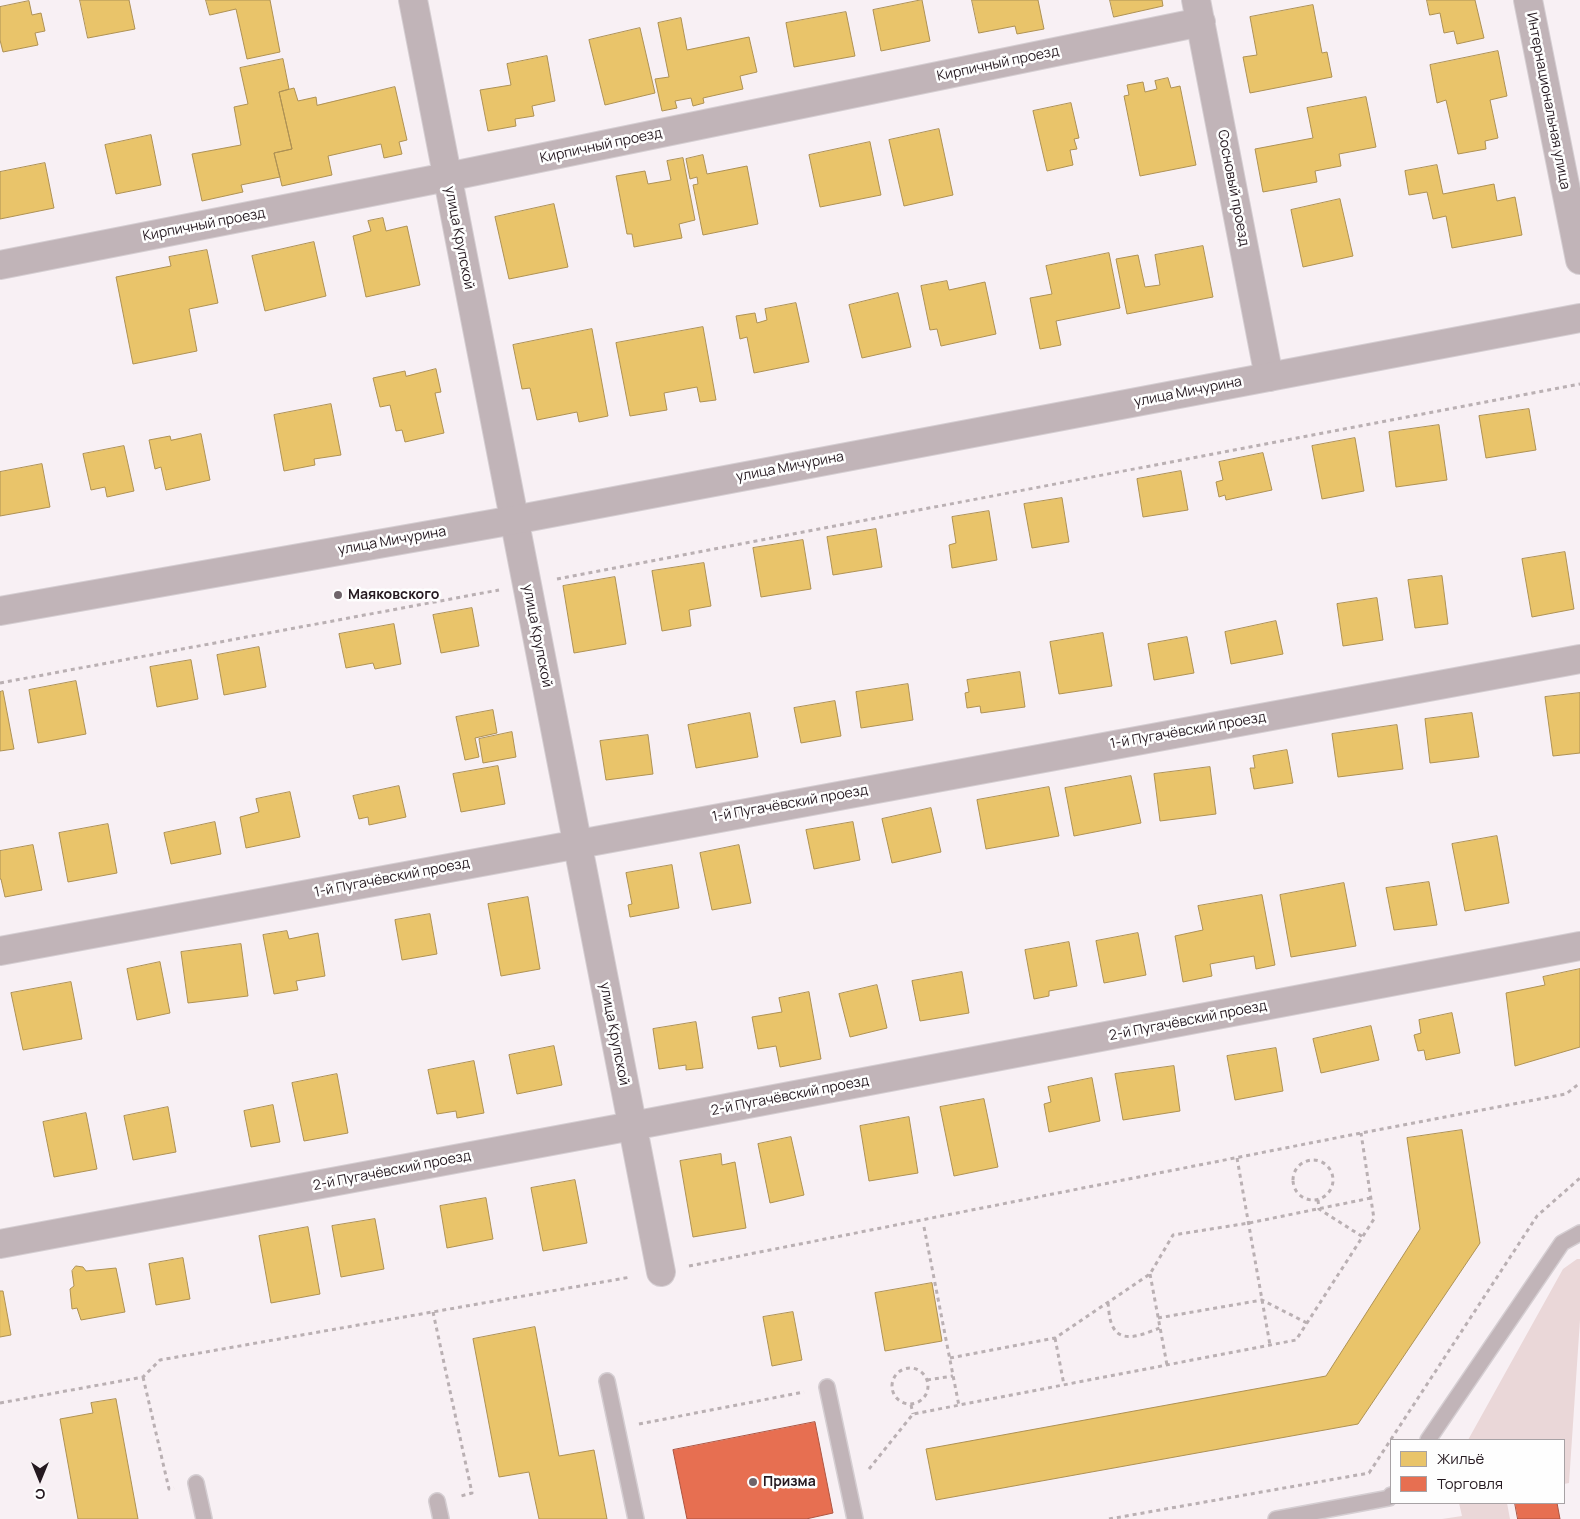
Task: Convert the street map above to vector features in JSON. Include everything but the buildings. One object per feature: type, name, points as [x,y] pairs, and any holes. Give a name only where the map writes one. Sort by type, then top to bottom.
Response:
[{"type":"street","name":"улица Крупской","points":[[413,0],[661,1272]]},
{"type":"street","name":"Интернациональная улица","points":[[1528,0],[1580,260]]},
{"type":"street","name":"Кирпичный проезд","points":[[0,264],[447,178],[1199,11]]},
{"type":"street","name":"Сосновый проезд","points":[[1199,11],[1269,376]]},
{"type":"street","name":"улица Мичурина","points":[[0,611],[514,520],[1580,318]]},
{"type":"street","name":"1-й Пугачёвский проезд","points":[[0,951],[1580,659]]},
{"type":"street","name":"2-й Пугачёвский проезд","points":[[0,1244],[1580,946]]},
{"type":"lane","points":[[1429,1439],[1562,1243],[1580,1233]]},
{"type":"lane","points":[[607,1381],[636,1519]]},
{"type":"lane","points":[[827,1387],[855,1519]]},
{"type":"lane","points":[[196,1483],[204,1519]]},
{"type":"lane","points":[[1276,1519],[1389,1498],[1390,1496]]},
{"type":"lane","points":[[437,1501],[441,1519]]},
{"type":"path","points":[[0,683],[527,585],[1580,384]]},
{"type":"path","points":[[0,1403],[143,1377],[160,1360],[661,1272],[1566,1094],[1580,1083]]},
{"type":"path","points":[[849,1492],[913,1414],[1296,1340],[1374,1218],[1361,1133]]},
{"type":"path","points":[[1237,1158],[1270,1345]]},
{"type":"path","points":[[1314,1160],[1325,1164],[1332,1172],[1333,1184],[1328,1194],[1318,1200],[1306,1199],[1297,1193],[1293,1182],[1295,1171],[1303,1162],[1314,1160]]},
{"type":"path","points":[[1391,1439],[1537,1216],[1580,1178]]},
{"type":"path","points":[[950,1358],[1055,1338],[1150,1274],[1173,1235],[1249,1223],[1371,1198]]},
{"type":"path","points":[[1318,1200],[1320,1208],[1362,1237]]},
{"type":"path","points":[[924,1227],[959,1406]]},
{"type":"path","points":[[1150,1274],[1166,1365]]},
{"type":"path","points":[[1158,1318],[1262,1300],[1307,1323]]},
{"type":"path","points":[[1108,1303],[1113,1328],[1123,1336],[1136,1336],[1160,1328]]},
{"type":"path","points":[[433,1312],[472,1493],[437,1501]]},
{"type":"path","points":[[1055,1338],[1064,1385]]},
{"type":"path","points":[[910,1368],[921,1372],[928,1380],[928,1392],[921,1401],[911,1404],[900,1401],[893,1392],[892,1382],[899,1372],[910,1368]]},
{"type":"path","points":[[928,1380],[953,1376]]},
{"type":"path","points":[[143,1377],[169,1489],[196,1483]]},
{"type":"path","points":[[617,1429],[827,1387]]},
{"type":"path","points":[[911,1404],[913,1414]]},
{"type":"path","points":[[1109,1519],[1369,1473],[1390,1441]]},
{"type":"shaded area","points":[[1577,1259],[1580,1259],[1580,1320],[1569,1483],[1565,1484],[1565,1439],[1469,1439],[1563,1269]]},
{"type":"shaded area","points":[[1459,1504],[1507,1504],[1510,1519],[1442,1519],[1462,1516]]},
{"type":"place","name":"Маяковского","points":[[338,595]]},
{"type":"place","name":"Призма","points":[[753,1482]]}]
